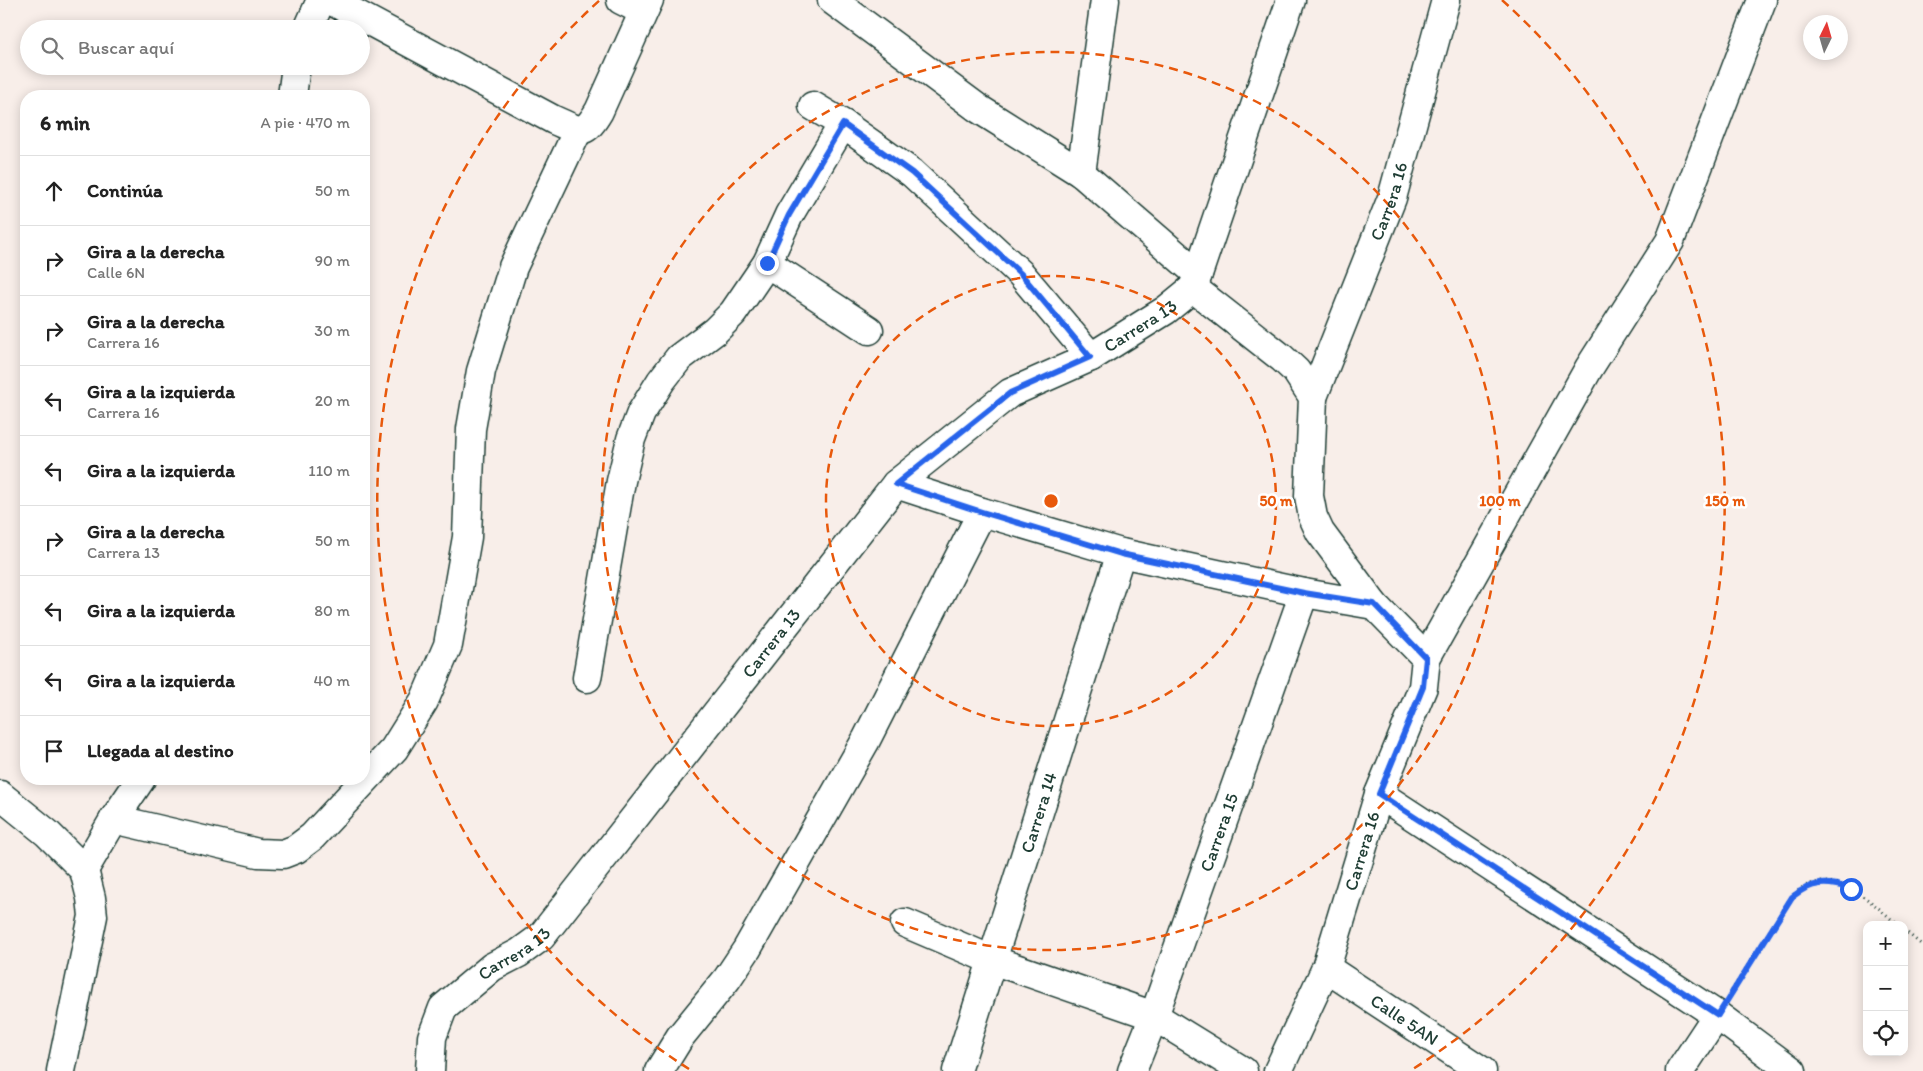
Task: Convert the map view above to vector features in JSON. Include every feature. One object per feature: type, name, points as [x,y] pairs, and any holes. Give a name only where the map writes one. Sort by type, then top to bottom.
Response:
[{"type":"street","points":[[312,20],[321,0]]},
{"type":"street","points":[[330,0],[367,20]]},
{"type":"street","points":[[832,0],[979,109],[1081,174],[1296,371],[1313,397]]},
{"type":"street","points":[[1081,174],[1105,0]]},
{"type":"street","points":[[1196,281],[1290,0]]},
{"type":"street","name":"Carrera 16","points":[[1278,1071],[1326,968],[1379,794],[1423,687],[1426,658],[1374,604],[1320,532],[1313,517],[1309,496],[1313,397],[1392,198],[1446,0]]},
{"type":"street","points":[[1426,658],[1589,368],[1670,242],[1762,0]]},
{"type":"street","points":[[370,21],[554,120],[578,130],[584,130],[590,126],[599,111],[638,4]]},
{"type":"street","points":[[293,90],[295,75]]},
{"type":"street","points":[[813,106],[843,124],[912,173],[1021,274],[1090,357]]},
{"type":"street","points":[[587,678],[621,481],[631,439],[641,413],[661,381],[679,358],[715,331],[734,313],[767,263],[789,215],[843,124]]},
{"type":"street","points":[[370,775],[394,749],[424,701],[448,645],[468,537],[471,429],[482,371],[513,267],[578,130]]},
{"type":"street","points":[[767,263],[869,330]]},
{"type":"street","name":"Carrera 13","points":[[430,1071],[432,1037],[443,1008],[492,967],[519,953],[542,937],[896,484],[1010,393],[1090,357],[1166,310],[1196,281]]},
{"type":"street","points":[[896,484],[1121,554],[1304,593],[1374,604]]},
{"type":"street","points":[[659,1071],[680,1036],[727,979],[752,940],[866,740],[982,512]]},
{"type":"street","name":"Carrera 14","points":[[956,1071],[1121,554]]},
{"type":"street","name":"Carrera 15","points":[[1132,1071],[1154,1016],[1304,593]]},
{"type":"street","points":[[84,870],[137,785]]},
{"type":"street","points":[[114,820],[258,853],[283,854],[296,849],[312,837],[360,785]]},
{"type":"street","points":[[1379,794],[1718,1015],[1792,1071]]},
{"type":"street","points":[[0,795],[47,833],[84,870],[91,898],[93,916],[61,1071]]},
{"type":"street","points":[[905,923],[992,960],[1154,1016],[1243,1071]]},
{"type":"street","name":"Calle 5AN","points":[[1326,968],[1482,1071]]},
{"type":"street","points":[[1680,1071],[1718,1015]]},
{"type":"path","points":[[1718,1015],[1792,897],[1803,888],[1819,883],[1839,885],[1851,889],[1866,898],[1893,921]]},
{"type":"path","points":[[1908,933],[1923,946]]},
{"type":"route","points":[[767,263],[789,215],[843,124],[912,173],[1021,274],[1090,357],[1010,393],[896,484],[1121,554],[1304,593],[1374,604],[1426,658],[1423,687],[1379,794],[1718,1015],[1792,897],[1803,888],[1819,883],[1839,885],[1851,889]]}]
